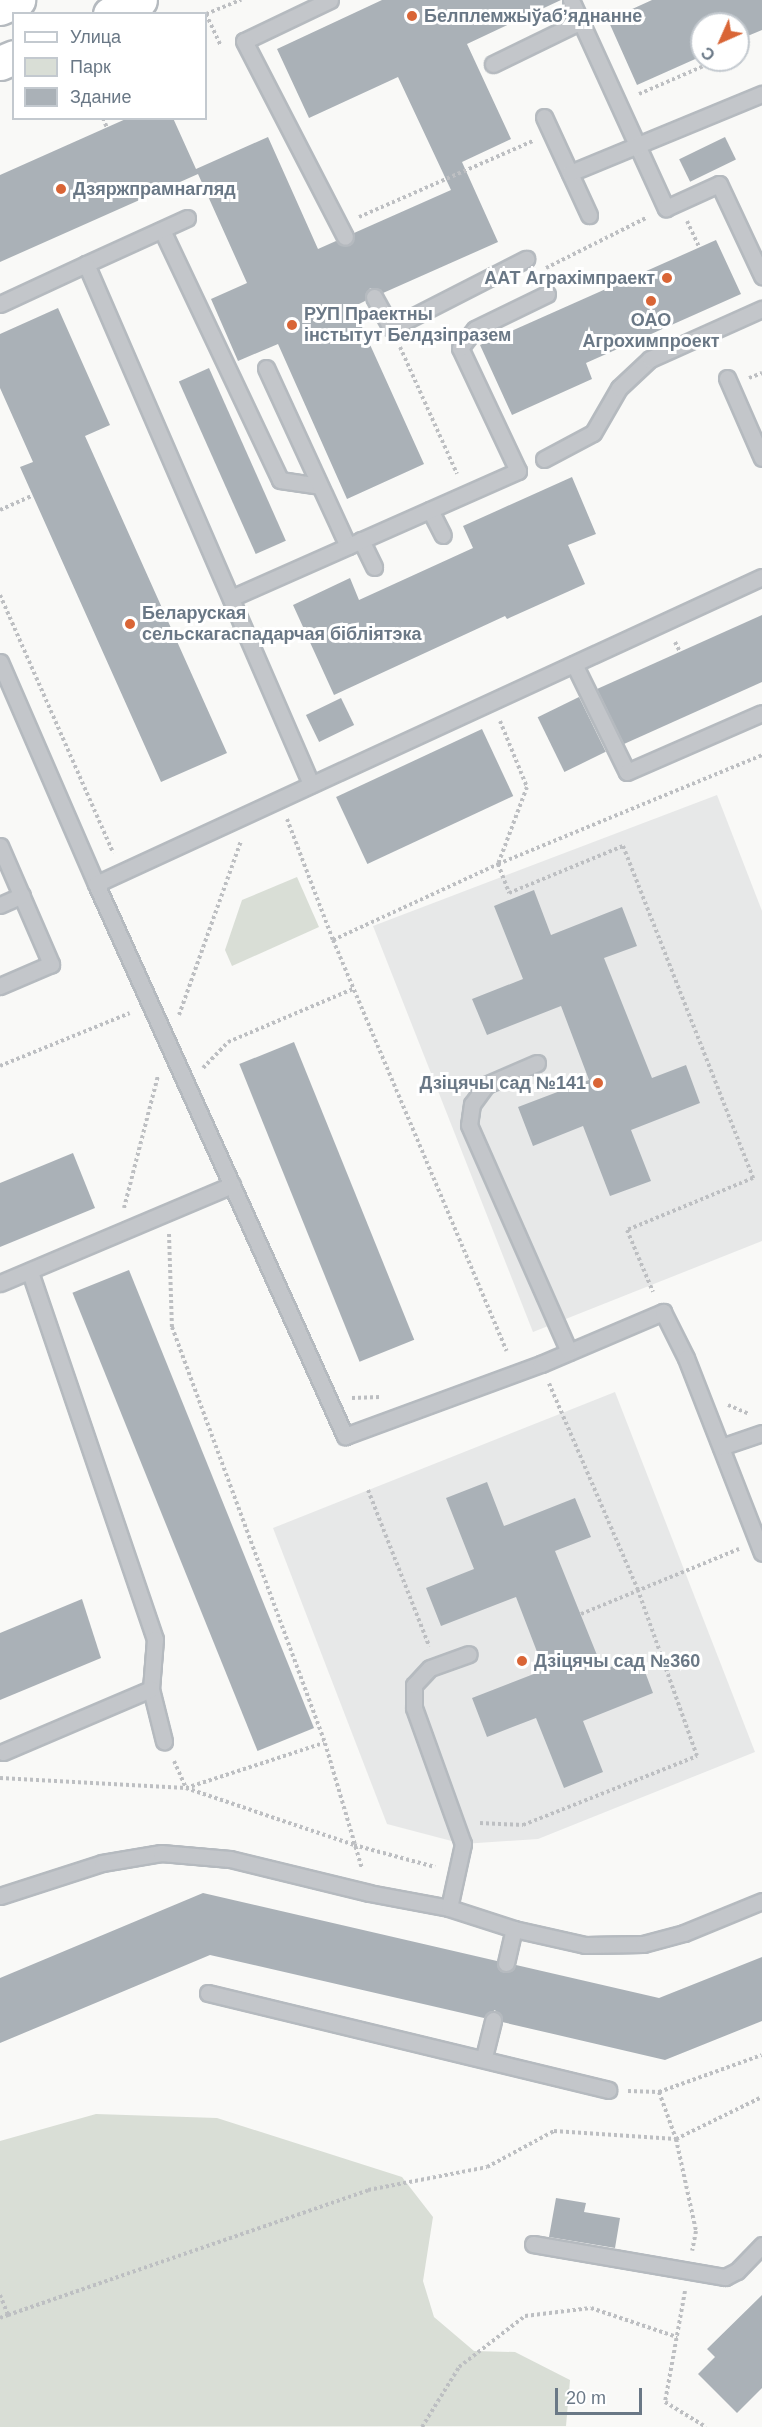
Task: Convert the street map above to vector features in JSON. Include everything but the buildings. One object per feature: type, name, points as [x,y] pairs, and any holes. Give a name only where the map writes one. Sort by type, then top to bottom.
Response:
[{"type":"main road","points":[[0,8],[18,0]]},
{"type":"main road","points":[[114,12],[140,0]]},
{"type":"lane","points":[[330,0],[244,41],[342,231]]},
{"type":"lane","points":[[574,1],[666,208],[719,184],[762,276]]},
{"type":"lane","points":[[493,64],[581,21]]},
{"type":"lane","points":[[570,173],[762,94]]},
{"type":"lane","points":[[544,117],[589,215]]},
{"type":"lane","points":[[0,304],[187,218]]},
{"type":"lane","points":[[162,230],[280,480],[320,486]]},
{"type":"lane","points":[[374,297],[391,328],[526,259]]},
{"type":"lane","points":[[86,264],[311,784]]},
{"type":"lane","points":[[231,598],[518,471],[460,348],[475,330],[547,294]]},
{"type":"lane","points":[[544,459],[593,433],[619,388],[650,359],[762,309]]},
{"type":"lane","points":[[266,368],[320,486],[354,543],[374,567]]},
{"type":"lane","points":[[727,378],[762,458]]},
{"type":"lane","points":[[430,510],[443,535]]},
{"type":"lane","points":[[96,884],[762,577]]},
{"type":"lane","points":[[0,662],[96,884],[345,1436],[541,1364],[663,1312],[722,1447],[760,1547]]},
{"type":"lane","points":[[574,664],[627,772],[762,713]]},
{"type":"lane","points":[[0,846],[51,964],[0,986]]},
{"type":"lane","points":[[0,905],[22,896]]},
{"type":"lane","points":[[537,1063],[486,1085],[472,1104],[469,1125],[569,1352]]},
{"type":"lane","points":[[0,1283],[232,1185]]},
{"type":"lane","points":[[30,1272],[155,1639],[151,1689],[165,1741]]},
{"type":"lane","points":[[722,1447],[762,1433]]},
{"type":"lane","points":[[449,1908],[463,1844],[414,1708],[414,1685],[436,1666],[469,1654]]},
{"type":"lane","points":[[3,1752],[151,1689]]},
{"type":"lane","points":[[0,1896],[102,1863],[161,1853],[230,1859],[369,1893],[449,1908],[514,1929],[585,1945],[643,1944],[684,1933],[762,1901]]},
{"type":"lane","points":[[506,1963],[514,1929]]},
{"type":"lane","points":[[208,1993],[484,2057],[608,2090]]},
{"type":"lane","points":[[484,2057],[493,2020]]},
{"type":"lane","points":[[533,2244],[725,2277],[737,2271],[762,2245]]},
{"type":"path","points":[[207,14],[241,0]]},
{"type":"path","points":[[207,16],[222,49]]},
{"type":"path","points":[[619,103],[690,72]]},
{"type":"path","points":[[104,120],[106,128]]},
{"type":"path","points":[[342,231],[551,133]]},
{"type":"path","points":[[537,273],[666,208]]},
{"type":"path","points":[[391,328],[466,494]]},
{"type":"path","points":[[0,510],[33,495]]},
{"type":"path","points":[[0,595],[122,871]]},
{"type":"path","points":[[491,701],[527,787],[498,864],[509,893],[623,846],[753,1178],[627,1230],[663,1312]]},
{"type":"path","points":[[333,940],[498,864],[762,756]]},
{"type":"path","points":[[279,799],[333,940],[507,1351]]},
{"type":"path","points":[[172,1011],[177,1022],[251,812]]},
{"type":"path","points":[[196,1061],[200,1071],[228,1042],[353,988]]},
{"type":"path","points":[[0,1066],[104,1021],[151,1007]]},
{"type":"path","points":[[117,1235],[168,1043]]},
{"type":"path","points":[[169,1212],[172,1327],[325,1743],[369,1893]]},
{"type":"path","points":[[496,1355],[515,1348]]},
{"type":"path","points":[[455,1822],[523,1824],[697,1756],[638,1590],[541,1364]]},
{"type":"path","points":[[347,1388],[352,1398],[386,1394]]},
{"type":"path","points":[[368,1490],[436,1666]]},
{"type":"path","points":[[581,1614],[638,1590],[760,1547]]},
{"type":"path","points":[[165,1741],[186,1788]]},
{"type":"path","points":[[186,1788],[325,1743]]},
{"type":"path","points":[[0,1778],[186,1788],[354,1845],[456,1872]]},
{"type":"path","points":[[608,2090],[659,2092],[762,2055]]},
{"type":"path","points":[[659,2092],[670,2122]]},
{"type":"path","points":[[0,2318],[368,2190],[487,2167],[554,2131],[676,2139],[762,2097]]},
{"type":"path","points":[[0,2295],[8,2314]]},
{"type":"path","points":[[422,2427],[459,2367],[525,2316],[591,2308],[677,2337]]},
{"type":"shaded area","name":"Дзіцячы сад №141","points":[[717,795],[762,911],[762,1241],[533,1332],[373,926]]},
{"type":"shaded area","name":"Дзіцячы сад №360","points":[[615,1392],[755,1752],[538,1839],[463,1844],[387,1824],[273,1528]]},
{"type":"green space","points":[[297,877],[319,927],[232,966],[225,950],[242,900]]},
{"type":"green space","points":[[96,2114],[217,2118],[402,2177],[433,2217],[423,2281],[434,2317],[474,2351],[515,2352],[570,2380],[566,2426],[0,2427],[0,2141]]},
{"type":"place","name":"Белплемжыўабʼяднанне","points":[[412,16]]},
{"type":"place","name":"Дзяржпрамнагляд","points":[[61,189]]},
{"type":"place","name":"ААТ Аграхімпраект","points":[[667,278]]},
{"type":"place","name":"ОАО Агрохимпроект","points":[[651,301]]},
{"type":"place","name":"РУП Праектны інстытут Белдзіпразем","points":[[292,325]]},
{"type":"place","name":"Беларуская сельскагаспадарчая бібліятэка","points":[[130,624]]},
{"type":"place","name":"Дзіцячы сад №141","points":[[598,1083]]},
{"type":"place","name":"Дзіцячы сад №360","points":[[522,1661]]}]
